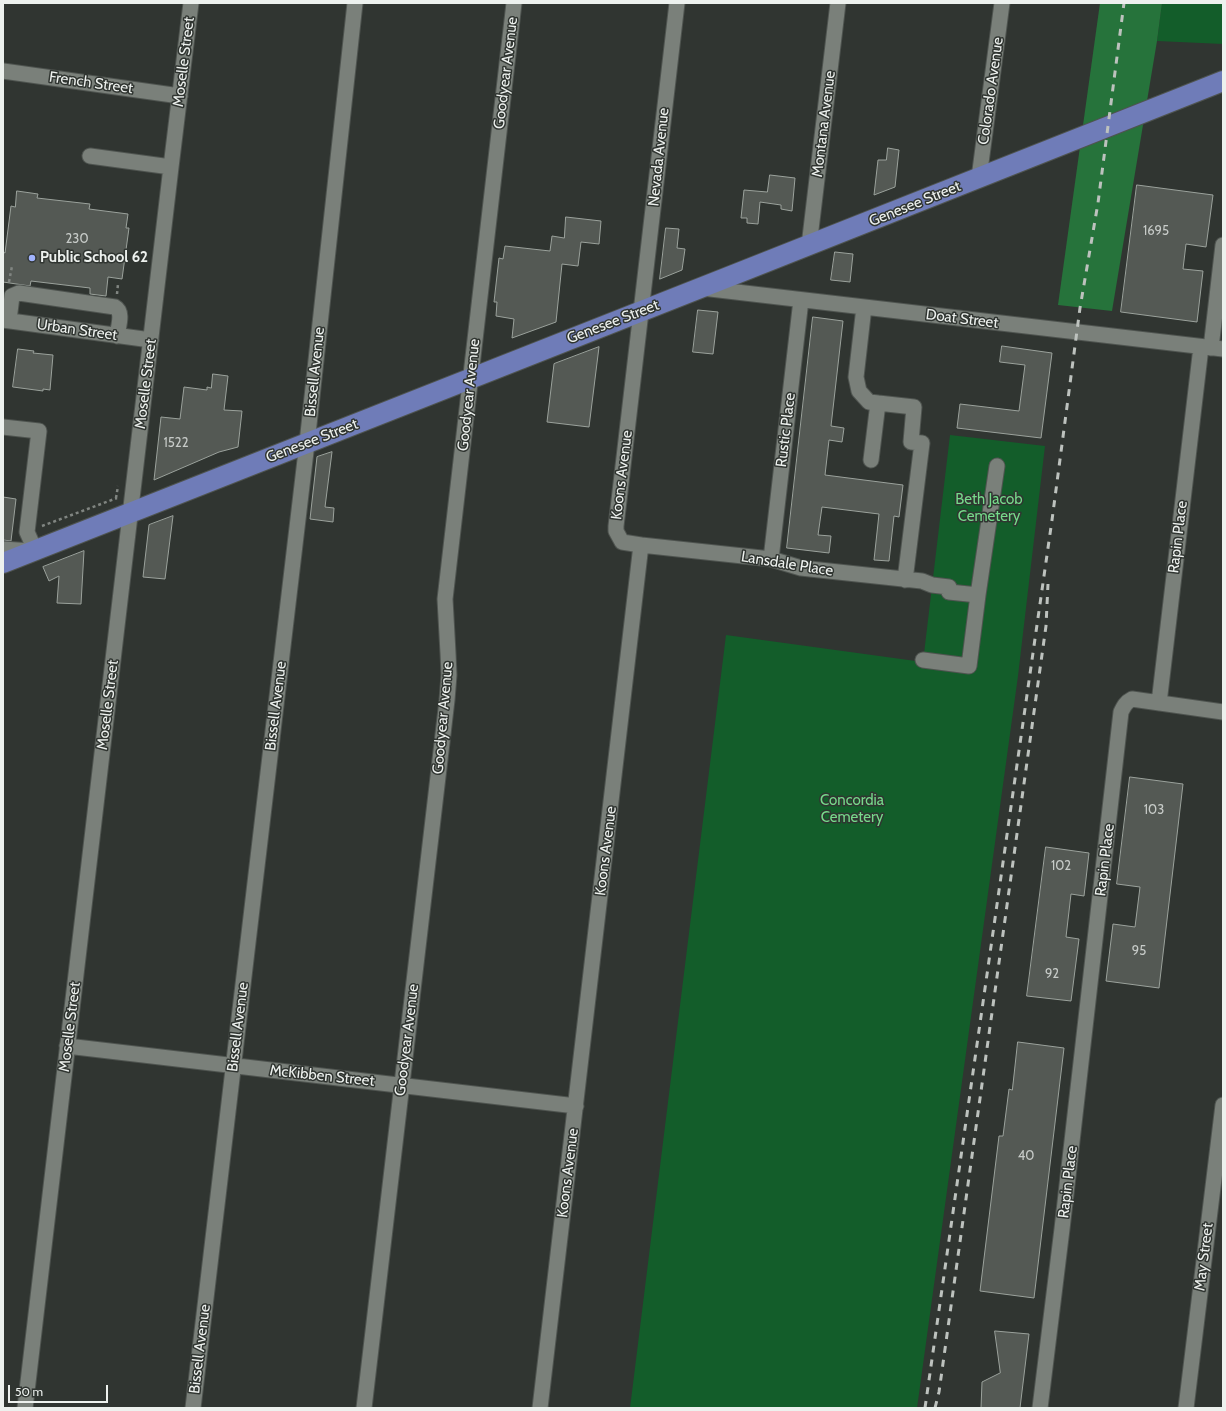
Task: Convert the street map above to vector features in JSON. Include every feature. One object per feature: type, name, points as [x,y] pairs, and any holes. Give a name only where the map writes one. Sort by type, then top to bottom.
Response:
[{"type":"main road","name":"Genesee Street","points":[[3,563],[470,378],[809,246],[1223,81]]},
{"type":"street","name":"Moselle Street","points":[[25,1408],[191,3]]},
{"type":"street","name":"Bissell Avenue","points":[[193,1408],[307,443],[355,3]]},
{"type":"street","name":"Goodyear Avenue","points":[[364,1408],[447,700],[449,675],[445,603],[514,3]]},
{"type":"street","name":"Nevada Avenue","points":[[642,311],[677,3]]},
{"type":"street","name":"Montana Avenue","points":[[809,246],[838,3]]},
{"type":"street","name":"Colorado Avenue","points":[[979,178],[1002,3]]},
{"type":"street","name":"French Street","points":[[3,71],[180,96]]},
{"type":"street","points":[[90,156],[171,167]]},
{"type":"street","name":"Rapin Place","points":[[1040,1408],[1122,712],[1124,706],[1132,699],[1159,703],[1212,348],[1223,245]]},
{"type":"street","name":"Doat Street","points":[[701,288],[1212,348]]},
{"type":"street","points":[[6,320],[12,296],[19,293],[115,307],[120,313],[117,336]]},
{"type":"street","name":"Rustic Place","points":[[770,560],[801,300]]},
{"type":"street","points":[[864,307],[856,377],[860,391],[869,402],[914,407],[910,442],[922,443],[905,580]]},
{"type":"street","name":"Koons Avenue","points":[[540,1408],[641,545],[622,542],[616,532],[642,311]]},
{"type":"street","name":"Urban Street","points":[[6,320],[151,340]]},
{"type":"street","points":[[871,460],[878,403]]},
{"type":"street","points":[[3,427],[39,431],[27,532],[33,551],[3,549]]},
{"type":"street","points":[[923,660],[969,666],[997,466]]},
{"type":"street","name":"Lansdale Place","points":[[641,545],[770,560],[801,568],[927,583],[949,587],[949,592],[978,595]]},
{"type":"street","points":[[1159,703],[1223,712]]},
{"type":"street","name":"McKibben Street","points":[[67,1046],[576,1106]]},
{"type":"street","name":"May Street","points":[[1186,1408],[1223,1106]]},
{"type":"path","points":[[27,532],[116,498]]},
{"type":"green space","points":[[1100,3],[1162,3],[1112,311],[1058,305]]},
{"type":"green space","points":[[1162,3],[1223,3],[1223,44],[1157,41]]},
{"type":"green space","name":"Concordia Cemetery","points":[[950,435],[1045,446],[1018,676],[917,1408],[630,1408],[726,635],[923,662]]},
{"type":"building","points":[[888,148],[899,150],[895,187],[874,195],[878,160],[886,160]]},
{"type":"building","points":[[770,175],[795,178],[792,211],[781,209],[781,205],[760,202],[758,224],[747,223],[747,218],[741,218],[744,190],[767,192]]},
{"type":"building","points":[[1137,185],[1213,195],[1206,247],[1186,244],[1183,269],[1203,271],[1197,322],[1121,312]]},
{"type":"building","points":[[17,191],[38,194],[37,198],[90,204],[89,209],[128,214],[126,228],[129,228],[122,279],[108,277],[106,296],[90,294],[90,288],[31,281],[30,286],[3,282],[3,252],[5,253],[11,206],[15,207]]},
{"type":"building","points":[[566,217],[601,221],[599,244],[581,242],[578,266],[562,264],[556,322],[512,338],[514,319],[496,316],[497,302],[494,302],[499,258],[503,259],[505,246],[550,251],[552,236],[564,238]]},
{"type":"building","points":[[666,228],[679,229],[677,248],[685,249],[682,270],[660,279]]},
{"type":"building","points":[[835,252],[853,254],[850,282],[831,280]]},
{"type":"building","points":[[698,310],[718,312],[713,354],[693,352]]},
{"type":"building","points":[[813,317],[843,321],[831,426],[844,428],[842,442],[829,440],[825,475],[903,485],[899,517],[894,516],[889,561],[874,560],[879,514],[822,507],[818,535],[831,536],[829,553],[787,548]]},
{"type":"building","points":[[1002,346],[1052,353],[1041,438],[957,428],[960,404],[1019,411],[1025,365],[1000,362]]},
{"type":"building","points":[[599,347],[589,427],[547,422],[554,364]]},
{"type":"building","points":[[18,349],[34,351],[33,353],[53,355],[50,390],[43,389],[43,391],[13,387]]},
{"type":"building","points":[[213,374],[228,376],[224,410],[242,411],[238,447],[219,452],[154,480],[161,417],[180,419],[184,387],[207,390],[207,387],[211,388]]},
{"type":"building","points":[[332,452],[325,507],[334,508],[333,522],[310,519],[317,457]]},
{"type":"building","points":[[3,497],[16,499],[11,541],[3,540]]},
{"type":"building","points":[[173,516],[165,579],[143,577],[149,525]]},
{"type":"building","points":[[84,551],[81,604],[57,603],[59,576],[49,581],[43,567]]},
{"type":"building","points":[[1130,777],[1183,784],[1159,988],[1106,981],[1113,924],[1135,927],[1140,887],[1117,884]]},
{"type":"building","points":[[1046,847],[1089,853],[1084,896],[1071,894],[1066,937],[1079,939],[1071,1001],[1027,996]]},
{"type":"building","points":[[1018,1042],[1064,1048],[1034,1298],[980,1291],[999,1136],[1003,1136],[1009,1089],[1012,1090]]},
{"type":"building","points":[[995,1331],[1029,1334],[1020,1408],[981,1408],[982,1382],[1000,1373]]},
{"type":"railway","points":[[925,1408],[1052,520],[1080,308],[1098,203],[1124,3]]},
{"type":"railway","points":[[935,1408],[939,1392],[1046,626],[1048,584]]},
{"type":"place","name":"Public School 62","points":[[32,258]]},
{"type":"park label","name":"Beth Jacob Cemetery","points":[[989,508]]}]
